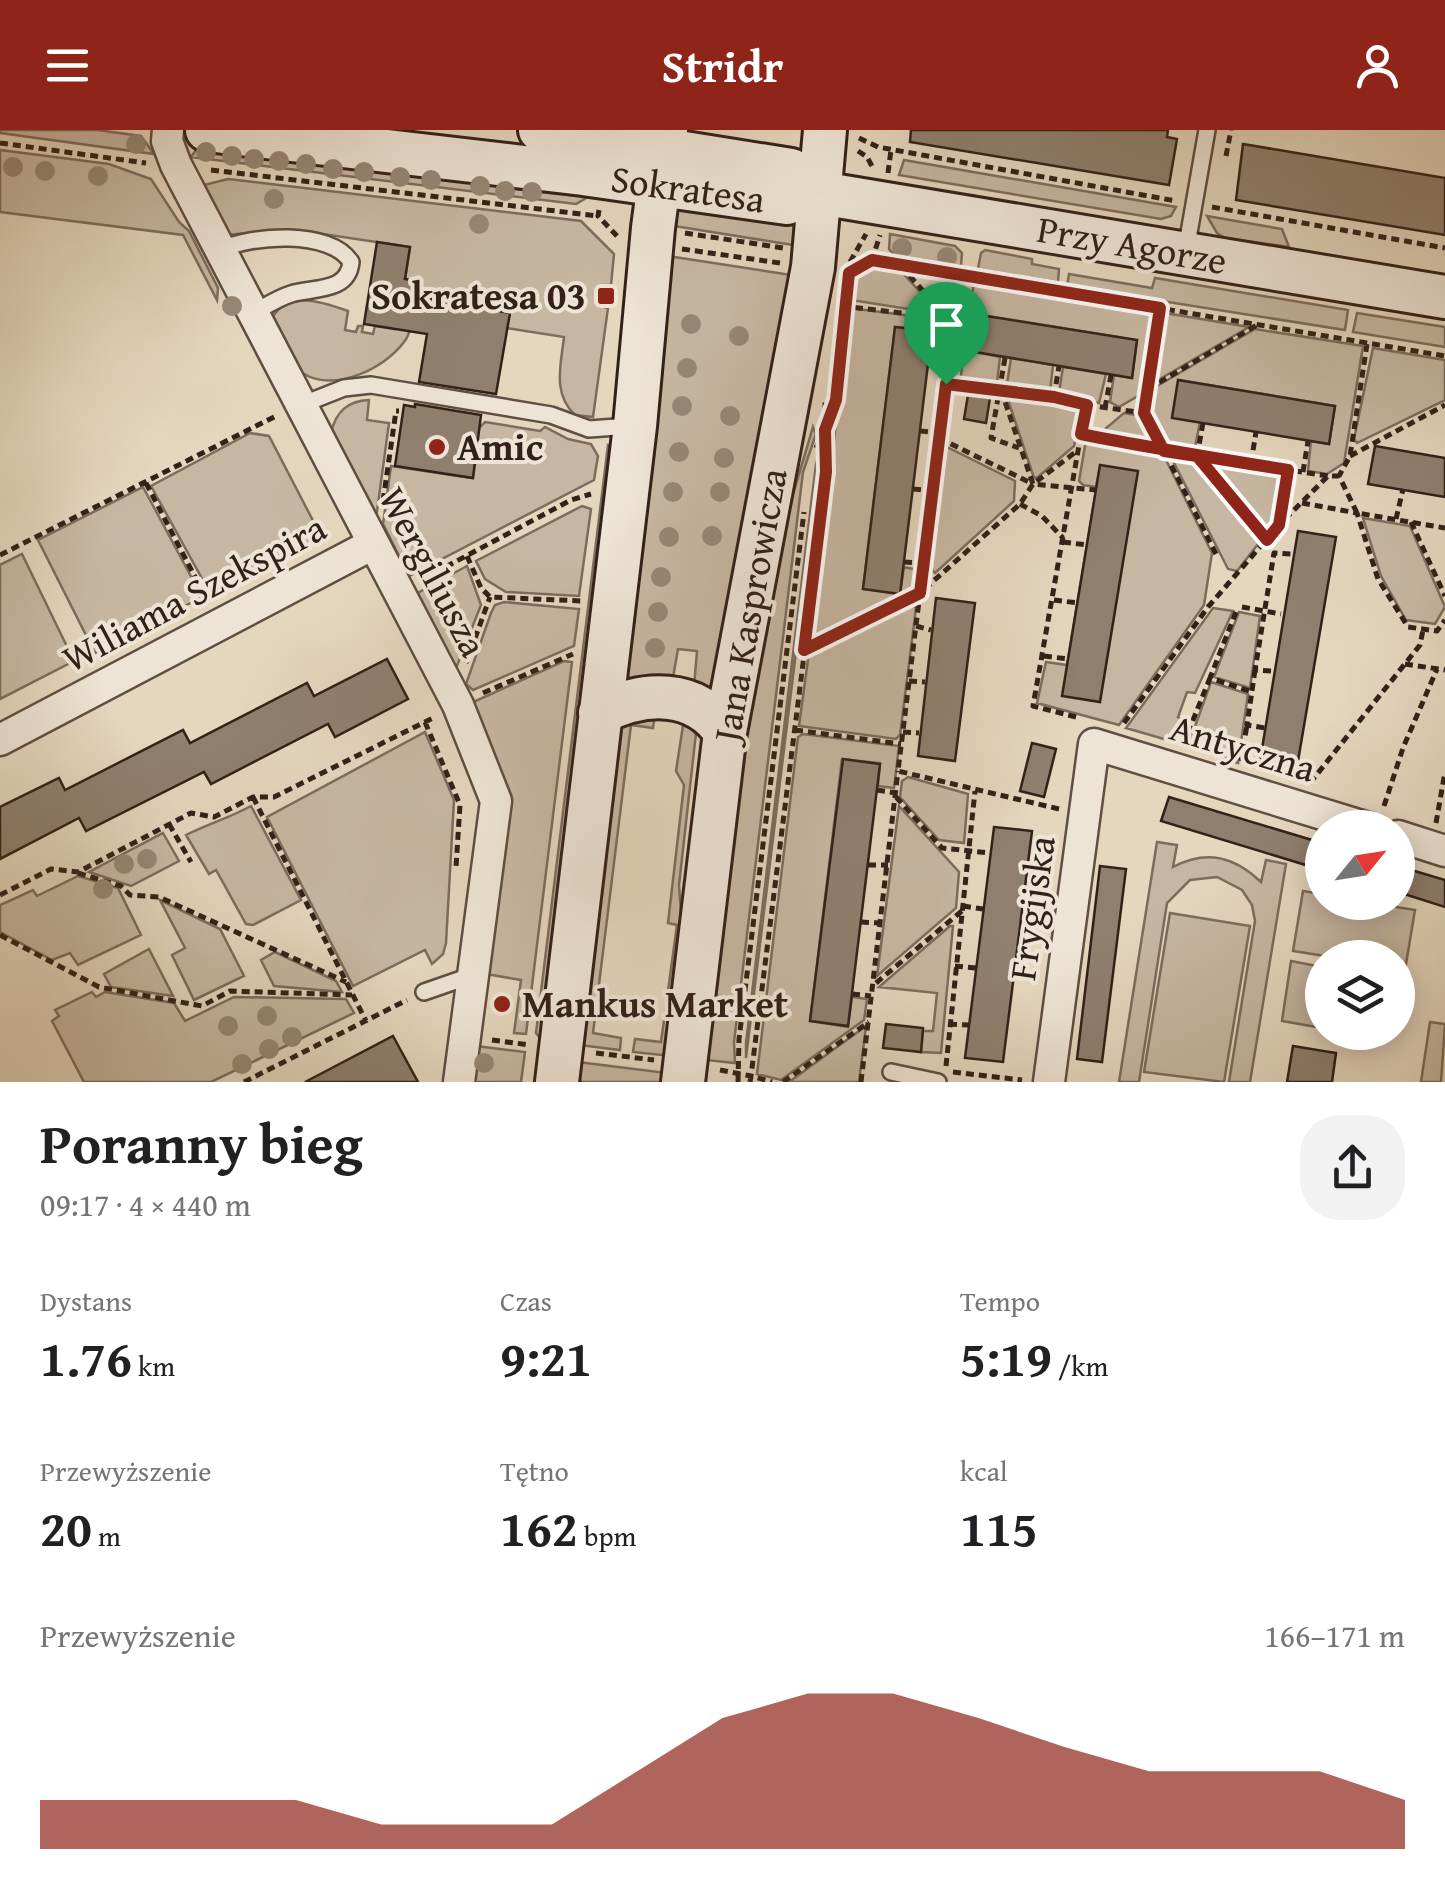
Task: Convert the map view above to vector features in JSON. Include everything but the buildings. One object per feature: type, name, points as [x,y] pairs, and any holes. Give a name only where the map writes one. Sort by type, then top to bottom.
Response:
[{"type":"main road","name":"Sokratesa","points":[[207,130],[663,155],[791,170],[820,193]]},
{"type":"main road","name":"Sokratesa","points":[[540,130],[663,155]]},
{"type":"main road","name":"Jana Kasprowicza","points":[[684,1073],[725,732],[813,268],[820,193],[838,139]]},
{"type":"main road","points":[[558,1066],[635,426],[663,155]]},
{"type":"main road","name":"Przy Agorze","points":[[820,193],[1445,298]]},
{"type":"main road","points":[[600,712],[629,699],[647,697],[694,702],[712,714],[725,732]]},
{"type":"street","name":"Wergiliusza","points":[[168,130],[167,140],[176,165],[458,705],[496,801],[459,1082]]},
{"type":"street","name":"Wiliama Szekspira","points":[[0,740],[373,544]]},
{"type":"street","name":"Antyczna","points":[[1106,737],[1336,810]]},
{"type":"street","name":"Frygijska","points":[[1049,1082],[1106,737]]},
{"type":"street","name":"Antyczna","points":[[1415,838],[1445,851]]},
{"type":"lane","points":[[1186,254],[1208,130]]},
{"type":"lane","points":[[220,250],[254,238],[287,239],[338,248],[351,262],[350,271],[329,288],[286,295],[254,312]]},
{"type":"lane","points":[[301,405],[344,388],[371,385],[551,415],[589,429],[635,426]]},
{"type":"lane","points":[[424,992],[473,975]]},
{"type":"lane","points":[[892,1072],[938,1082]]},
{"type":"path","points":[[846,131],[878,148],[1445,248]]},
{"type":"path","points":[[838,139],[867,157],[874,174]]},
{"type":"path","points":[[0,143],[598,216]]},
{"type":"path","points":[[888,176],[891,150]]},
{"type":"path","points":[[671,231],[796,250]]},
{"type":"path","points":[[872,260],[881,232]]},
{"type":"path","points":[[813,454],[836,400],[851,258],[863,245],[866,234]]},
{"type":"path","points":[[669,247],[790,264]]},
{"type":"path","points":[[841,272],[849,273],[872,260],[1445,356]]},
{"type":"path","points":[[899,264],[950,318]]},
{"type":"path","points":[[920,593],[946,384],[950,318],[959,274]]},
{"type":"path","points":[[836,305],[950,318]]},
{"type":"path","points":[[1160,308],[1144,413],[1216,554]]},
{"type":"path","points":[[1148,389],[1258,324]]},
{"type":"path","points":[[1339,476],[1350,456],[1367,343]]},
{"type":"path","points":[[929,356],[948,360]]},
{"type":"path","points":[[1005,358],[991,438],[1021,449]]},
{"type":"path","points":[[1054,397],[1058,366]]},
{"type":"path","points":[[1105,408],[1111,375]]},
{"type":"path","points":[[751,1079],[826,472],[827,381]]},
{"type":"path","points":[[946,384],[1144,413]]},
{"type":"path","points":[[1002,390],[1033,484]]},
{"type":"path","points":[[0,555],[301,405]]},
{"type":"path","points":[[1076,717],[1033,706],[1087,405]]},
{"type":"path","points":[[1350,456],[1445,405]]},
{"type":"path","points":[[382,506],[396,411],[412,413]]},
{"type":"path","points":[[1197,456],[1203,423]]},
{"type":"path","points":[[920,431],[939,436],[1033,484],[1096,490]]},
{"type":"path","points":[[1251,464],[1256,432]]},
{"type":"path","points":[[1081,434],[1164,451],[1339,476]]},
{"type":"path","points":[[1303,472],[1308,440]]},
{"type":"path","points":[[804,650],[920,593],[1020,504],[1033,484],[1078,451]]},
{"type":"path","points":[[1197,456],[1274,552],[1240,766]]},
{"type":"path","points":[[1279,525],[1288,470]]},
{"type":"path","points":[[1106,737],[1208,607],[1279,525],[1328,476]]},
{"type":"path","points":[[1339,476],[1357,513],[1378,579],[1408,628],[1437,631],[1445,620]]},
{"type":"path","points":[[146,483],[221,626]]},
{"type":"path","points":[[913,488],[932,492]]},
{"type":"path","points":[[1396,519],[1403,489]]},
{"type":"path","points":[[398,592],[571,500],[597,493]]},
{"type":"path","points":[[1302,502],[1445,528]]},
{"type":"path","points":[[1020,504],[1042,516],[1063,540],[1087,545]]},
{"type":"path","points":[[738,1082],[739,1039],[805,506]]},
{"type":"path","points":[[1412,522],[1445,596]]},
{"type":"path","points":[[1274,552],[1291,554]]},
{"type":"path","points":[[466,555],[490,596],[584,601]]},
{"type":"path","points":[[904,562],[924,563]]},
{"type":"path","points":[[458,705],[460,683],[490,596]]},
{"type":"path","points":[[1054,600],[1078,603]]},
{"type":"path","points":[[1181,750],[1239,609],[1281,614]]},
{"type":"path","points":[[916,626],[931,630]]},
{"type":"path","points":[[78,872],[191,813],[214,816],[252,797],[274,797],[458,705],[568,654],[578,653]]},
{"type":"path","points":[[1044,656],[1068,660]]},
{"type":"path","points":[[1405,664],[1445,670]]},
{"type":"path","points":[[1387,810],[1404,748],[1437,669]]},
{"type":"path","points":[[1255,670],[1271,671]]},
{"type":"path","points":[[1210,678],[1252,692]]},
{"type":"path","points":[[909,681],[924,682]]},
{"type":"path","points":[[425,722],[460,805],[456,875]]},
{"type":"path","points":[[1247,724],[1265,728]]},
{"type":"path","points":[[794,730],[901,744]]},
{"type":"path","points":[[902,732],[918,733]]},
{"type":"path","points":[[862,1082],[898,771]]},
{"type":"path","points":[[1445,772],[1436,826],[1445,829]]},
{"type":"path","points":[[877,790],[896,795],[942,848],[990,854]]},
{"type":"path","points":[[974,791],[944,1062],[949,1072],[1031,1081]]},
{"type":"path","points":[[252,797],[366,1021]]},
{"type":"path","points":[[169,824],[191,862]]},
{"type":"path","points":[[868,865],[888,864]]},
{"type":"path","points":[[0,894],[50,869],[78,872],[121,886],[130,895],[159,897],[346,982]]},
{"type":"path","points":[[874,984],[963,908],[984,909]]},
{"type":"path","points":[[860,922],[881,923]]},
{"type":"path","points":[[0,935],[99,988],[202,1006],[230,991],[352,995]]},
{"type":"path","points":[[955,966],[976,968]]},
{"type":"path","points":[[244,1082],[424,992]]},
{"type":"path","points":[[852,994],[871,996]]},
{"type":"path","points":[[783,1082],[869,1022]]},
{"type":"path","points":[[949,1024],[969,1025]]},
{"type":"path","points":[[465,1036],[558,1066],[738,1073],[772,1082]]},
{"type":"shaded area","points":[[97,130],[141,136],[154,154],[0,133]]},
{"type":"shaded area","points":[[198,147],[589,192],[576,204],[191,157]]},
{"type":"shaded area","points":[[0,150],[109,164],[151,179],[189,231],[218,288],[217,300],[183,235],[0,212]]},
{"type":"shaded area","points":[[904,160],[1176,207],[1171,216],[1161,219],[899,175]]},
{"type":"shaded area","points":[[228,179],[581,221],[614,254],[611,285],[602,285],[600,306],[608,308],[593,417],[575,415],[563,397],[560,378],[564,337],[507,328],[509,313],[433,300],[413,304],[407,338],[372,369],[344,379],[316,379],[304,374],[289,357],[271,320],[278,310],[306,300],[348,311],[345,330],[356,332],[358,326],[363,326],[362,332],[373,334],[375,326],[395,329],[398,312],[413,303],[417,281],[405,279],[410,247],[316,233],[267,231],[227,235],[200,186]]},
{"type":"shaded area","points":[[677,203],[797,219],[793,245],[674,226]]},
{"type":"shaded area","points":[[1207,216],[1282,229],[1289,247],[1225,238],[1217,233]]},
{"type":"shaded area","points":[[890,234],[955,246],[962,253],[961,266],[894,255],[889,249]]},
{"type":"shaded area","points":[[985,250],[1059,269],[1058,282],[978,269]]},
{"type":"shaded area","points":[[668,256],[791,275],[715,686],[706,693],[694,687],[697,651],[678,649],[671,689],[623,687]]},
{"type":"shaded area","points":[[870,265],[899,269],[940,314],[851,300],[854,279]]},
{"type":"shaded area","points":[[1069,274],[1152,288],[1155,278],[1348,310],[1345,330],[1067,286]]},
{"type":"shaded area","points":[[974,281],[1155,313],[1143,393],[1119,407],[1110,402],[1114,375],[1132,378],[1137,340],[981,315],[975,352],[1000,357],[997,383],[960,382]]},
{"type":"shaded area","points":[[850,308],[951,321],[946,354],[930,353],[932,331],[895,327],[863,589],[900,594],[904,567],[919,570],[917,589],[818,642],[810,640]]},
{"type":"shaded area","points":[[1165,313],[1249,327],[1153,383]]},
{"type":"shaded area","points":[[1357,313],[1445,327],[1445,347],[1353,332]]},
{"type":"shaded area","points":[[1255,329],[1363,346],[1344,463],[1327,474],[1308,471],[1311,441],[1329,444],[1335,406],[1179,380],[1172,417],[1200,422],[1194,452],[1167,448],[1151,416],[1152,389]]},
{"type":"shaded area","points":[[1373,348],[1445,360],[1445,400],[1357,443],[1354,439]]},
{"type":"shaded area","points":[[1011,358],[1053,365],[1050,392],[1010,388],[1007,384]]},
{"type":"shaded area","points":[[1063,367],[1106,374],[1099,403],[1059,393]]},
{"type":"shaded area","points":[[1012,394],[1077,406],[1082,412],[1074,446],[1038,477],[1034,478],[1009,403]]},
{"type":"shaded area","points":[[369,400],[367,420],[389,423],[375,526],[331,433],[344,409]]},
{"type":"shaded area","points":[[1124,413],[1143,416],[1156,446],[1098,435]]},
{"type":"shaded area","points":[[485,422],[540,431],[545,427],[568,439],[591,444],[598,456],[594,480],[409,576],[383,524],[391,466],[472,478],[479,428]]},
{"type":"shaded area","points":[[813,427],[816,434],[803,472],[734,1042],[735,1063],[706,1060],[734,801],[781,535]]},
{"type":"shaded area","points":[[250,433],[269,436],[321,536],[210,593],[151,486]]},
{"type":"shaded area","points":[[1086,440],[1163,454],[1212,553],[1204,605],[1119,725],[1037,703],[1046,662],[1067,665],[1100,466],[1096,487],[1079,481]]},
{"type":"shaded area","points":[[608,445],[612,446],[541,1039],[536,1033]]},
{"type":"shaded area","points":[[947,447],[1015,481],[1014,501],[935,573],[927,565],[941,449]]},
{"type":"shaded area","points":[[820,452],[746,1058],[816,464]]},
{"type":"shaded area","points":[[1170,455],[1195,459],[1262,539],[1237,571],[1228,569]]},
{"type":"shaded area","points":[[1207,462],[1284,476],[1276,521],[1267,533]]},
{"type":"shaded area","points":[[143,487],[202,597],[95,653],[38,540]]},
{"type":"shaded area","points":[[582,506],[591,509],[579,596],[506,592],[485,579],[476,561]]},
{"type":"shaded area","points":[[1363,518],[1410,526],[1445,607],[1435,624],[1406,620],[1381,576]]},
{"type":"shaded area","points":[[22,554],[74,661],[0,699],[0,565]]},
{"type":"shaded area","points":[[467,566],[481,605],[453,676],[414,595]]},
{"type":"shaded area","points":[[909,601],[916,608],[900,735],[896,739],[799,726],[809,652]]},
{"type":"shaded area","points":[[504,602],[579,609],[574,646],[473,690],[466,684],[491,613],[495,605]]},
{"type":"shaded area","points":[[1213,608],[1233,611],[1195,693],[1187,692],[1178,717],[1187,721],[1181,744],[1126,728]]},
{"type":"shaded area","points":[[1239,612],[1260,616],[1250,688],[1214,677]]},
{"type":"shaded area","points":[[564,661],[572,662],[526,1034],[514,1033],[521,980],[486,974],[508,797],[469,704]]},
{"type":"shaded area","points":[[1211,682],[1248,694],[1238,763],[1188,746]]},
{"type":"shaded area","points":[[655,714],[653,728],[631,725],[593,1033],[621,1038],[620,1050],[579,1045],[621,718]]},
{"type":"shaded area","points":[[684,719],[697,724],[679,885],[683,941],[671,1056],[633,1052],[635,1039],[661,1042],[677,925],[668,923],[684,785],[676,771]]},
{"type":"shaded area","points":[[425,732],[454,800],[443,954],[432,964],[425,950],[353,986],[267,817]]},
{"type":"shaded area","points":[[803,734],[899,746],[894,788],[878,786],[880,763],[842,759],[810,1021],[848,1027],[852,997],[867,999],[864,1020],[781,1080],[757,1074],[798,737]]},
{"type":"shaded area","points":[[908,777],[968,794],[964,843],[939,840],[900,797],[902,781]]},
{"type":"shaded area","points":[[251,806],[301,900],[253,925],[246,924],[216,870],[209,874],[186,835]]},
{"type":"shaded area","points":[[899,806],[959,872],[956,908],[877,976]]},
{"type":"shaded area","points":[[163,833],[179,861],[131,886],[89,872]]},
{"type":"shaded area","points":[[1157,842],[1177,845],[1173,867],[1197,858],[1220,858],[1261,882],[1266,860],[1286,864],[1250,1082],[1229,1082],[1255,921],[1252,905],[1242,890],[1217,877],[1190,880],[1167,903],[1139,1082],[1119,1082]]},
{"type":"shaded area","points":[[78,876],[118,888],[141,935],[78,965],[70,953],[52,960],[0,932],[0,905],[33,890],[37,896]]},
{"type":"shaded area","points":[[1303,891],[1305,920],[1413,920],[1410,940],[1305,940],[1305,953],[1293,951]]},
{"type":"shaded area","points":[[160,900],[220,929],[244,976],[194,1000],[172,955],[185,948]]},
{"type":"shaded area","points":[[1170,913],[1250,926],[1224,1082],[1144,1072]]},
{"type":"shaded area","points":[[950,926],[941,1053],[921,1052],[923,1031],[933,1031],[937,993],[879,987]]},
{"type":"shaded area","points":[[149,949],[173,996],[111,987],[104,974]]},
{"type":"shaded area","points":[[275,952],[336,981],[342,992],[274,986],[261,960]]},
{"type":"shaded area","points":[[1291,961],[1305,964],[1305,1025],[1282,1021]]},
{"type":"shaded area","points":[[92,992],[96,997],[105,992],[174,1003],[185,1021],[234,997],[346,999],[354,1013],[211,1082],[84,1082],[52,1021],[59,1016],[55,1010]]},
{"type":"shaded area","points":[[1430,1022],[1445,1024],[1441,1082],[1421,1082]]},
{"type":"shaded area","points":[[866,1026],[859,1082],[789,1082]]},
{"type":"shaded area","points":[[476,1046],[525,1052],[521,1082],[473,1082]]},
{"type":"shaded area","points":[[578,1062],[667,1073],[666,1082],[582,1082],[577,1078]]},
{"type":"place","name":"Sokratesa 03","points":[[606,296]]},
{"type":"place","name":"Amic","points":[[437,447]]},
{"type":"place","name":"Mankus Market","points":[[502,1004]]},
{"type":"route","points":[[946,384],[920,593],[804,650],[826,472],[825,430],[836,400],[849,273],[872,260],[1160,308],[1144,413],[1164,451],[1197,456],[1267,540],[1279,525],[1288,470],[1251,464],[1164,451],[1081,434],[1087,405],[1054,397],[946,384]]}]
